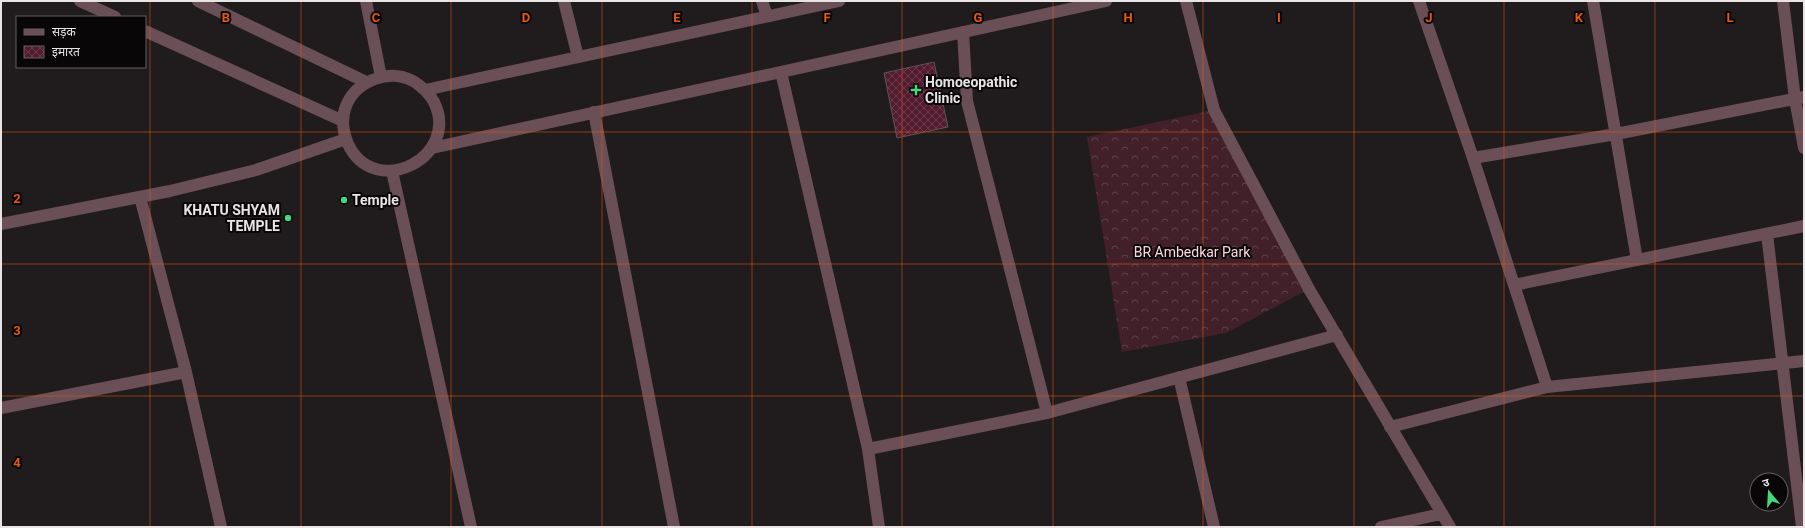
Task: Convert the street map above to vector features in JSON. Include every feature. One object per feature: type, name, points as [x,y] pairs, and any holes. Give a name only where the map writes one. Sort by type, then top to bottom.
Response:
[{"type":"street","points":[[80,1],[113,16]]},
{"type":"street","points":[[198,1],[366,82]]},
{"type":"street","points":[[366,1],[381,77]]},
{"type":"street","points":[[564,1],[578,57]]},
{"type":"street","points":[[762,1],[767,16]]},
{"type":"street","points":[[425,90],[839,1]]},
{"type":"street","points":[[432,148],[1106,1]]},
{"type":"street","points":[[1186,1],[1214,110],[1309,289],[1450,527]]},
{"type":"street","points":[[1419,1],[1473,158],[1547,387]]},
{"type":"street","points":[[1593,1],[1637,260]]},
{"type":"street","points":[[1783,1],[1800,98],[1804,148]]},
{"type":"street","points":[[146,31],[343,121]]},
{"type":"street","points":[[963,32],[967,101],[1047,413]]},
{"type":"street","points":[[782,72],[868,449],[879,527]]},
{"type":"street","points":[[397,76],[405,78],[425,90],[434,102],[439,118],[438,134],[432,148],[422,160],[408,168],[392,171],[376,169],[362,162],[351,151],[346,139],[343,121],[346,106],[355,92],[366,82],[381,77],[397,76]]},
{"type":"street","points":[[1473,158],[1616,134],[1800,98]]},
{"type":"street","points":[[594,112],[674,527]]},
{"type":"street","points":[[1,224],[170,192],[256,170],[346,139]]},
{"type":"street","points":[[392,171],[471,527]]},
{"type":"street","points":[[140,197],[186,372],[221,527]]},
{"type":"street","points":[[1514,285],[1804,226]]},
{"type":"street","points":[[1767,234],[1784,363],[1802,527]]},
{"type":"street","points":[[868,449],[1047,413],[1336,335]]},
{"type":"street","points":[[1390,427],[1547,387],[1804,361]]},
{"type":"street","points":[[1,408],[186,372]]},
{"type":"street","points":[[1179,377],[1214,527]]},
{"type":"street","points":[[1380,527],[1441,514]]},
{"type":"green space","name":"BR Ambedkar Park","points":[[1214,110],[1309,289],[1226,333],[1122,352],[1087,137]]},
{"type":"building","points":[[934,62],[948,127],[897,138],[884,73]]},
{"type":"place","name":"Homoeopathic Clinic","points":[[916,90]]},
{"type":"place","name":"Temple","points":[[344,200]]},
{"type":"place","name":"KHATU SHYAM TEMPLE","points":[[288,218]]}]
